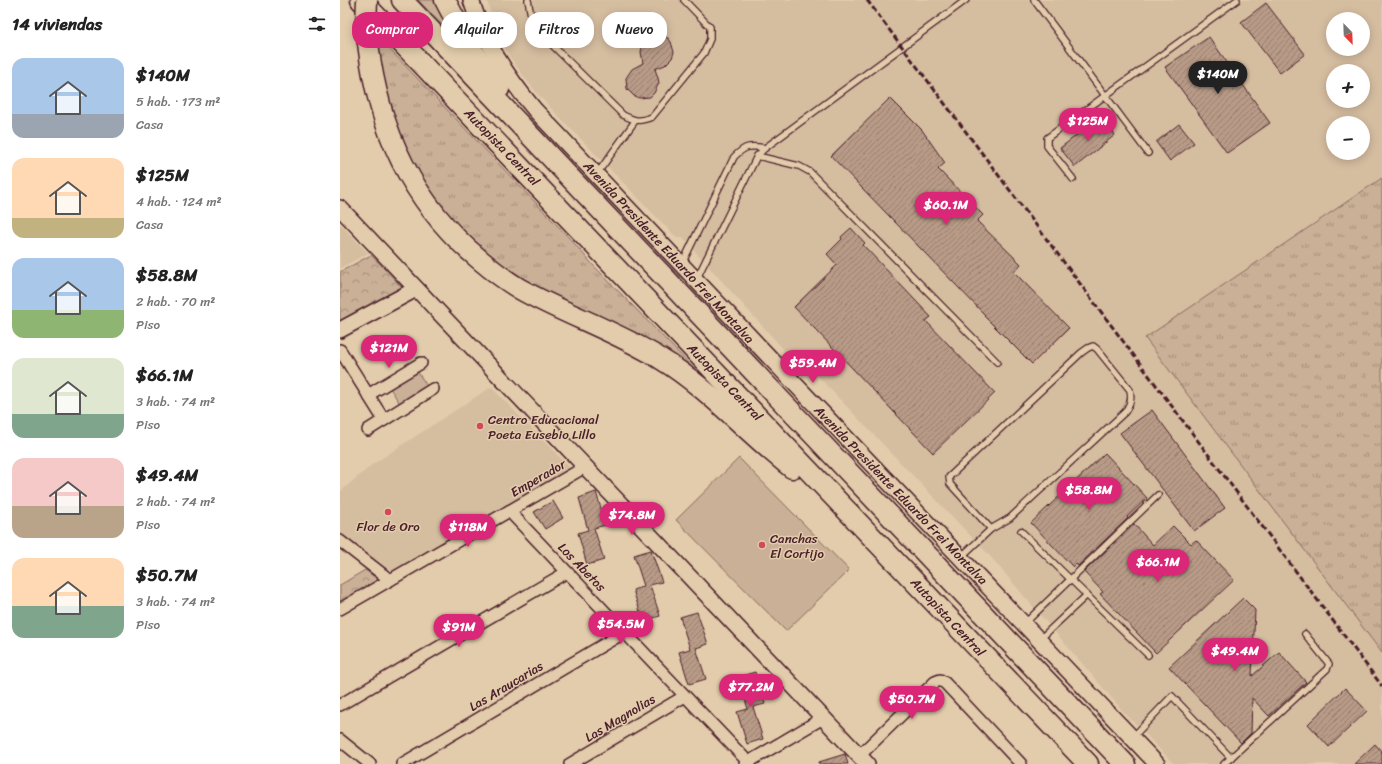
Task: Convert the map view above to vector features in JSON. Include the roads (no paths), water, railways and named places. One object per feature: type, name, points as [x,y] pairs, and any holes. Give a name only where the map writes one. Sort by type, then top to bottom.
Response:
[{"type":"highway","name":"Autopista Central","points":[[361,0],[1088,764]]},
{"type":"highway","points":[[367,0],[366,24],[375,90],[388,131],[397,152],[417,189],[431,209],[457,239],[497,274],[518,288],[565,312],[618,336],[661,359],[714,398],[780,458],[838,500]]},
{"type":"highway","name":"Autopista Central","points":[[402,0],[1125,764]]},
{"type":"highway","points":[[445,0],[468,44],[503,95],[544,150]]},
{"type":"main road","name":"Avenida Presidente Eduardo Frei Montalva","points":[[471,0],[490,45],[511,81],[535,110],[1157,764]]},
{"type":"main road","points":[[340,208],[863,760]]},
{"type":"main road","points":[[340,330],[416,289]]},
{"type":"street","points":[[340,350],[384,420]]},
{"type":"street","points":[[368,395],[421,363]]},
{"type":"street","points":[[368,430],[433,389]]},
{"type":"street","name":"Emperador","points":[[340,609],[585,467]]},
{"type":"street","name":"Los Abetos","points":[[509,511],[748,763]]},
{"type":"street","points":[[340,541],[390,580]]},
{"type":"street","points":[[340,705],[567,572]]},
{"type":"street","name":"Las Araucarias","points":[[402,764],[624,632]]},
{"type":"street","points":[[863,760],[935,682],[940,680],[945,683],[1021,764]]},
{"type":"street","name":"Las Magnolias","points":[[570,764],[685,696]]},
{"type":"street","points":[[748,763],[823,718]]},
{"type":"street","points":[[340,740],[370,764]]},
{"type":"lane","points":[[528,0],[532,21],[537,30],[623,115],[636,121],[652,117],[704,53],[710,39],[710,27],[684,0]]},
{"type":"lane","points":[[696,280],[757,156],[765,148],[966,0]]},
{"type":"lane","points":[[1034,0],[1148,153]]},
{"type":"lane","points":[[1073,179],[1047,146],[1047,138],[1237,0]]},
{"type":"lane","points":[[597,175],[636,121]]},
{"type":"lane","points":[[682,265],[734,157],[742,149],[752,145],[765,148]]},
{"type":"lane","points":[[757,156],[799,166],[810,172],[998,362]]},
{"type":"lane","points":[[960,558],[991,529],[1010,518],[1126,412],[1132,397],[1130,390],[1093,346],[1081,353],[949,477],[950,484],[991,529]]},
{"type":"lane","points":[[1024,624],[1158,495]]},
{"type":"lane","points":[[1021,531],[1148,655]]},
{"type":"lane","points":[[1039,640],[1087,595]]},
{"type":"lane","points":[[1224,764],[1326,669],[1329,664],[1305,634]]},
{"type":"lane","points":[[1132,739],[1172,696],[1231,758]]},
{"type":"railway","points":[[867,0],[1382,686]]},
{"type":"place","name":"Centro Educacional Poeta Eusebio Lillo","points":[[480,426]]},
{"type":"place","name":"Flor de Oro","points":[[388,512]]},
{"type":"place","name":"Canchas El Cortijo","points":[[762,545]]}]
